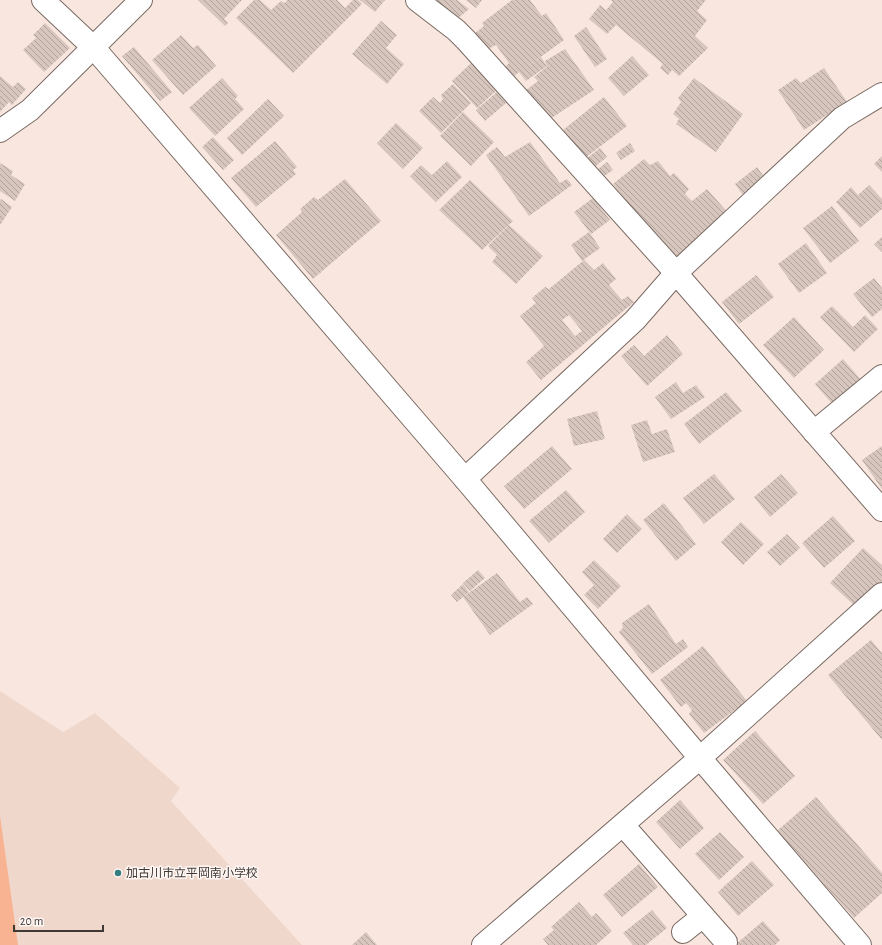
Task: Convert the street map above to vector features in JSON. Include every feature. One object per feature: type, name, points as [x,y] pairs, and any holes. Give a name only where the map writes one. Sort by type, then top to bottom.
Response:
[{"type":"street","points":[[43,0],[94,48],[465,479],[860,945]]},
{"type":"street","points":[[0,131],[30,110],[141,0]]},
{"type":"street","points":[[417,0],[456,30],[676,273],[882,510]]},
{"type":"street","points":[[465,479],[635,320],[676,273],[842,118],[882,94]]},
{"type":"street","points":[[814,432],[882,376]]},
{"type":"street","points":[[483,945],[700,758],[882,594]]},
{"type":"street","points":[[622,825],[726,942]]},
{"type":"street","points":[[683,932],[703,916]]},
{"type":"shaded area","name":"加古川市立平岡南小学校","points":[[0,691],[63,732],[95,713],[180,788],[171,801],[302,945],[0,945]]},
{"type":"shaded area","points":[[0,816],[18,945],[0,945]]},
{"type":"building","points":[[198,0],[242,0],[224,19],[228,23],[225,26]]},
{"type":"building","points":[[254,0],[260,0],[271,10],[281,1],[285,3],[287,0],[337,0],[345,8],[353,0],[358,0],[362,4],[293,73],[236,18]]},
{"type":"building","points":[[360,0],[385,0],[375,12]]},
{"type":"building","points":[[431,0],[457,0],[469,9],[456,20]]},
{"type":"building","points":[[466,0],[482,0],[476,8]]},
{"type":"building","points":[[512,0],[530,0],[542,16],[546,13],[564,40],[524,69],[541,57],[547,66],[526,81],[519,72],[512,78],[504,68],[509,63],[496,45],[486,50],[474,34],[484,26],[482,23]]},
{"type":"building","points":[[611,0],[706,0],[697,11],[707,20],[695,36],[708,48],[679,76],[672,70],[668,75],[660,68],[663,64],[616,25],[607,34],[589,19],[600,5],[606,10],[613,2]]},
{"type":"building","points":[[381,21],[397,35],[386,48],[404,64],[387,84],[352,54]]},
{"type":"building","points":[[45,23],[70,48],[44,72],[23,50],[36,38],[33,35]]},
{"type":"building","points":[[586,27],[607,59],[595,67],[574,36]]},
{"type":"building","points":[[181,35],[193,48],[198,45],[216,66],[183,95],[152,60]]},
{"type":"building","points":[[134,47],[172,92],[160,101],[122,56]]},
{"type":"building","points":[[565,49],[594,90],[550,119],[525,91],[538,81],[534,77],[549,65],[547,66],[545,61]]},
{"type":"building","points":[[632,56],[649,75],[624,96],[608,78]]},
{"type":"building","points":[[471,63],[496,91],[477,108],[452,81]]},
{"type":"building","points":[[824,68],[847,102],[804,130],[778,90],[796,78],[801,83]]},
{"type":"building","points":[[0,76],[13,87],[18,82],[26,89],[12,105],[9,102],[0,112]]},
{"type":"building","points":[[222,78],[238,96],[235,99],[244,109],[215,136],[189,108]]},
{"type":"building","points":[[694,78],[743,114],[716,152],[676,124],[679,119],[673,114],[681,102],[678,98]]},
{"type":"building","points":[[453,84],[471,103],[441,133],[419,111],[433,97],[440,103],[443,99],[441,95]]},
{"type":"building","points":[[497,92],[506,103],[485,121],[476,110]]},
{"type":"building","points":[[604,97],[627,126],[585,158],[563,130]]},
{"type":"building","points":[[268,99],[284,116],[242,155],[227,138]]},
{"type":"building","points":[[463,112],[494,142],[471,166],[440,136]]},
{"type":"building","points":[[396,123],[423,148],[403,169],[377,143]]},
{"type":"building","points":[[213,137],[234,160],[223,170],[202,147]]},
{"type":"building","points":[[275,141],[297,167],[293,170],[296,174],[256,207],[231,178]]},
{"type":"building","points":[[530,142],[560,183],[567,179],[572,185],[529,216],[486,155],[497,147],[505,157]]},
{"type":"building","points":[[630,143],[635,151],[621,160],[616,153]]},
{"type":"building","points":[[600,148],[607,157],[592,169],[585,160]]},
{"type":"building","points":[[882,156],[882,172],[874,164]]},
{"type":"building","points":[[644,159],[650,165],[658,161],[670,176],[674,173],[689,189],[685,194],[692,201],[707,189],[729,214],[677,258],[638,214],[637,215],[613,184]]},
{"type":"building","points":[[447,161],[462,177],[436,202],[410,176],[421,165],[432,175]]},
{"type":"building","points":[[607,162],[613,170],[600,179],[594,172]]},
{"type":"building","points":[[0,163],[13,171],[11,175],[25,184],[15,201],[0,191]]},
{"type":"building","points":[[757,167],[765,178],[743,195],[735,184]]},
{"type":"building","points":[[345,179],[381,221],[313,279],[276,235],[302,212],[300,209],[314,197],[318,200]]},
{"type":"building","points":[[470,180],[513,221],[482,250],[439,210]]},
{"type":"building","points":[[869,185],[882,199],[882,209],[860,228],[836,202],[851,187],[858,195]]},
{"type":"building","points":[[593,198],[610,220],[591,234],[574,212]]},
{"type":"building","points":[[1,199],[12,207],[0,225],[0,200]]},
{"type":"building","points":[[832,206],[859,241],[830,263],[803,228]]},
{"type":"building","points":[[509,225],[543,256],[516,284],[492,262],[497,255],[488,246]]},
{"type":"building","points":[[589,232],[600,248],[582,261],[571,245]]},
{"type":"building","points":[[882,237],[882,252],[874,244]]},
{"type":"building","points":[[806,243],[827,273],[799,293],[778,264]]},
{"type":"building","points":[[584,260],[594,270],[603,263],[616,279],[609,285],[622,300],[628,296],[634,302],[541,380],[526,362],[544,346],[520,316],[536,303],[532,298],[545,287],[549,289]],"holes":[[[569,315],[582,331],[575,336],[562,320]]]},
{"type":"building","points":[[756,275],[774,297],[739,324],[722,302]]},
{"type":"building","points":[[874,278],[882,288],[882,309],[872,317],[853,294]]},
{"type":"building","points":[[832,306],[853,327],[865,315],[878,329],[854,352],[820,317]]},
{"type":"building","points":[[794,317],[824,350],[794,378],[763,345]]},
{"type":"building","points":[[667,335],[683,354],[647,386],[621,356],[634,345],[644,356]]},
{"type":"building","points":[[843,359],[862,381],[834,406],[815,384]]},
{"type":"building","points":[[676,382],[683,393],[696,385],[705,397],[671,419],[655,397]]},
{"type":"building","points":[[726,392],[742,411],[699,444],[684,424]]},
{"type":"building","points":[[597,411],[605,439],[574,446],[567,419]]},
{"type":"building","points":[[647,420],[652,434],[667,429],[675,452],[643,462],[631,425]]},
{"type":"building","points":[[552,446],[572,469],[524,509],[504,486]]},
{"type":"building","points":[[882,446],[882,489],[862,460]]},
{"type":"building","points":[[714,474],[735,499],[704,524],[683,498]]},
{"type":"building","points":[[781,474],[798,493],[770,517],[754,497]]},
{"type":"building","points":[[566,490],[585,512],[549,543],[529,521]]},
{"type":"building","points":[[664,503],[696,544],[676,561],[643,520]]},
{"type":"building","points":[[627,514],[642,529],[617,553],[603,539]]},
{"type":"building","points":[[833,516],[855,541],[824,568],[802,543]]},
{"type":"building","points":[[741,522],[764,544],[743,565],[721,542]]},
{"type":"building","points":[[787,534],[800,548],[780,566],[767,552]]},
{"type":"building","points":[[863,548],[882,565],[882,581],[857,608],[830,583]]},
{"type":"building","points":[[594,560],[621,586],[598,609],[584,595],[594,585],[582,572]]},
{"type":"building","points":[[478,570],[485,578],[470,591],[463,583]]},
{"type":"building","points":[[497,573],[520,602],[527,597],[533,604],[490,635],[463,597]]},
{"type":"building","points":[[463,584],[469,592],[457,602],[451,595]]},
{"type":"building","points":[[649,604],[676,644],[683,639],[688,647],[652,674],[619,632],[623,628],[622,623]]},
{"type":"building","points":[[871,640],[882,653],[882,740],[828,675]]},
{"type":"building","points":[[703,646],[747,701],[704,733],[689,714],[692,710],[686,703],[681,707],[660,680]]},
{"type":"building","points":[[755,731],[795,776],[763,804],[723,760]]},
{"type":"building","points":[[816,797],[882,873],[882,893],[854,918],[777,831]]},
{"type":"building","points":[[680,800],[704,828],[680,849],[656,822]]},
{"type":"building","points":[[720,832],[744,857],[719,880],[695,854]]},
{"type":"building","points":[[752,861],[774,885],[738,916],[718,892]]},
{"type":"building","points":[[639,864],[658,887],[622,917],[603,895]]},
{"type":"building","points":[[579,902],[592,917],[596,913],[612,931],[596,945],[548,945],[543,939],[554,930],[551,927]]},
{"type":"building","points":[[652,910],[667,928],[646,945],[633,945],[623,933]]},
{"type":"building","points":[[763,921],[780,940],[775,945],[735,945]]},
{"type":"building","points":[[366,932],[377,945],[352,945]]},
{"type":"place","name":"加古川市立平岡南小学校","points":[[118,873]]}]
